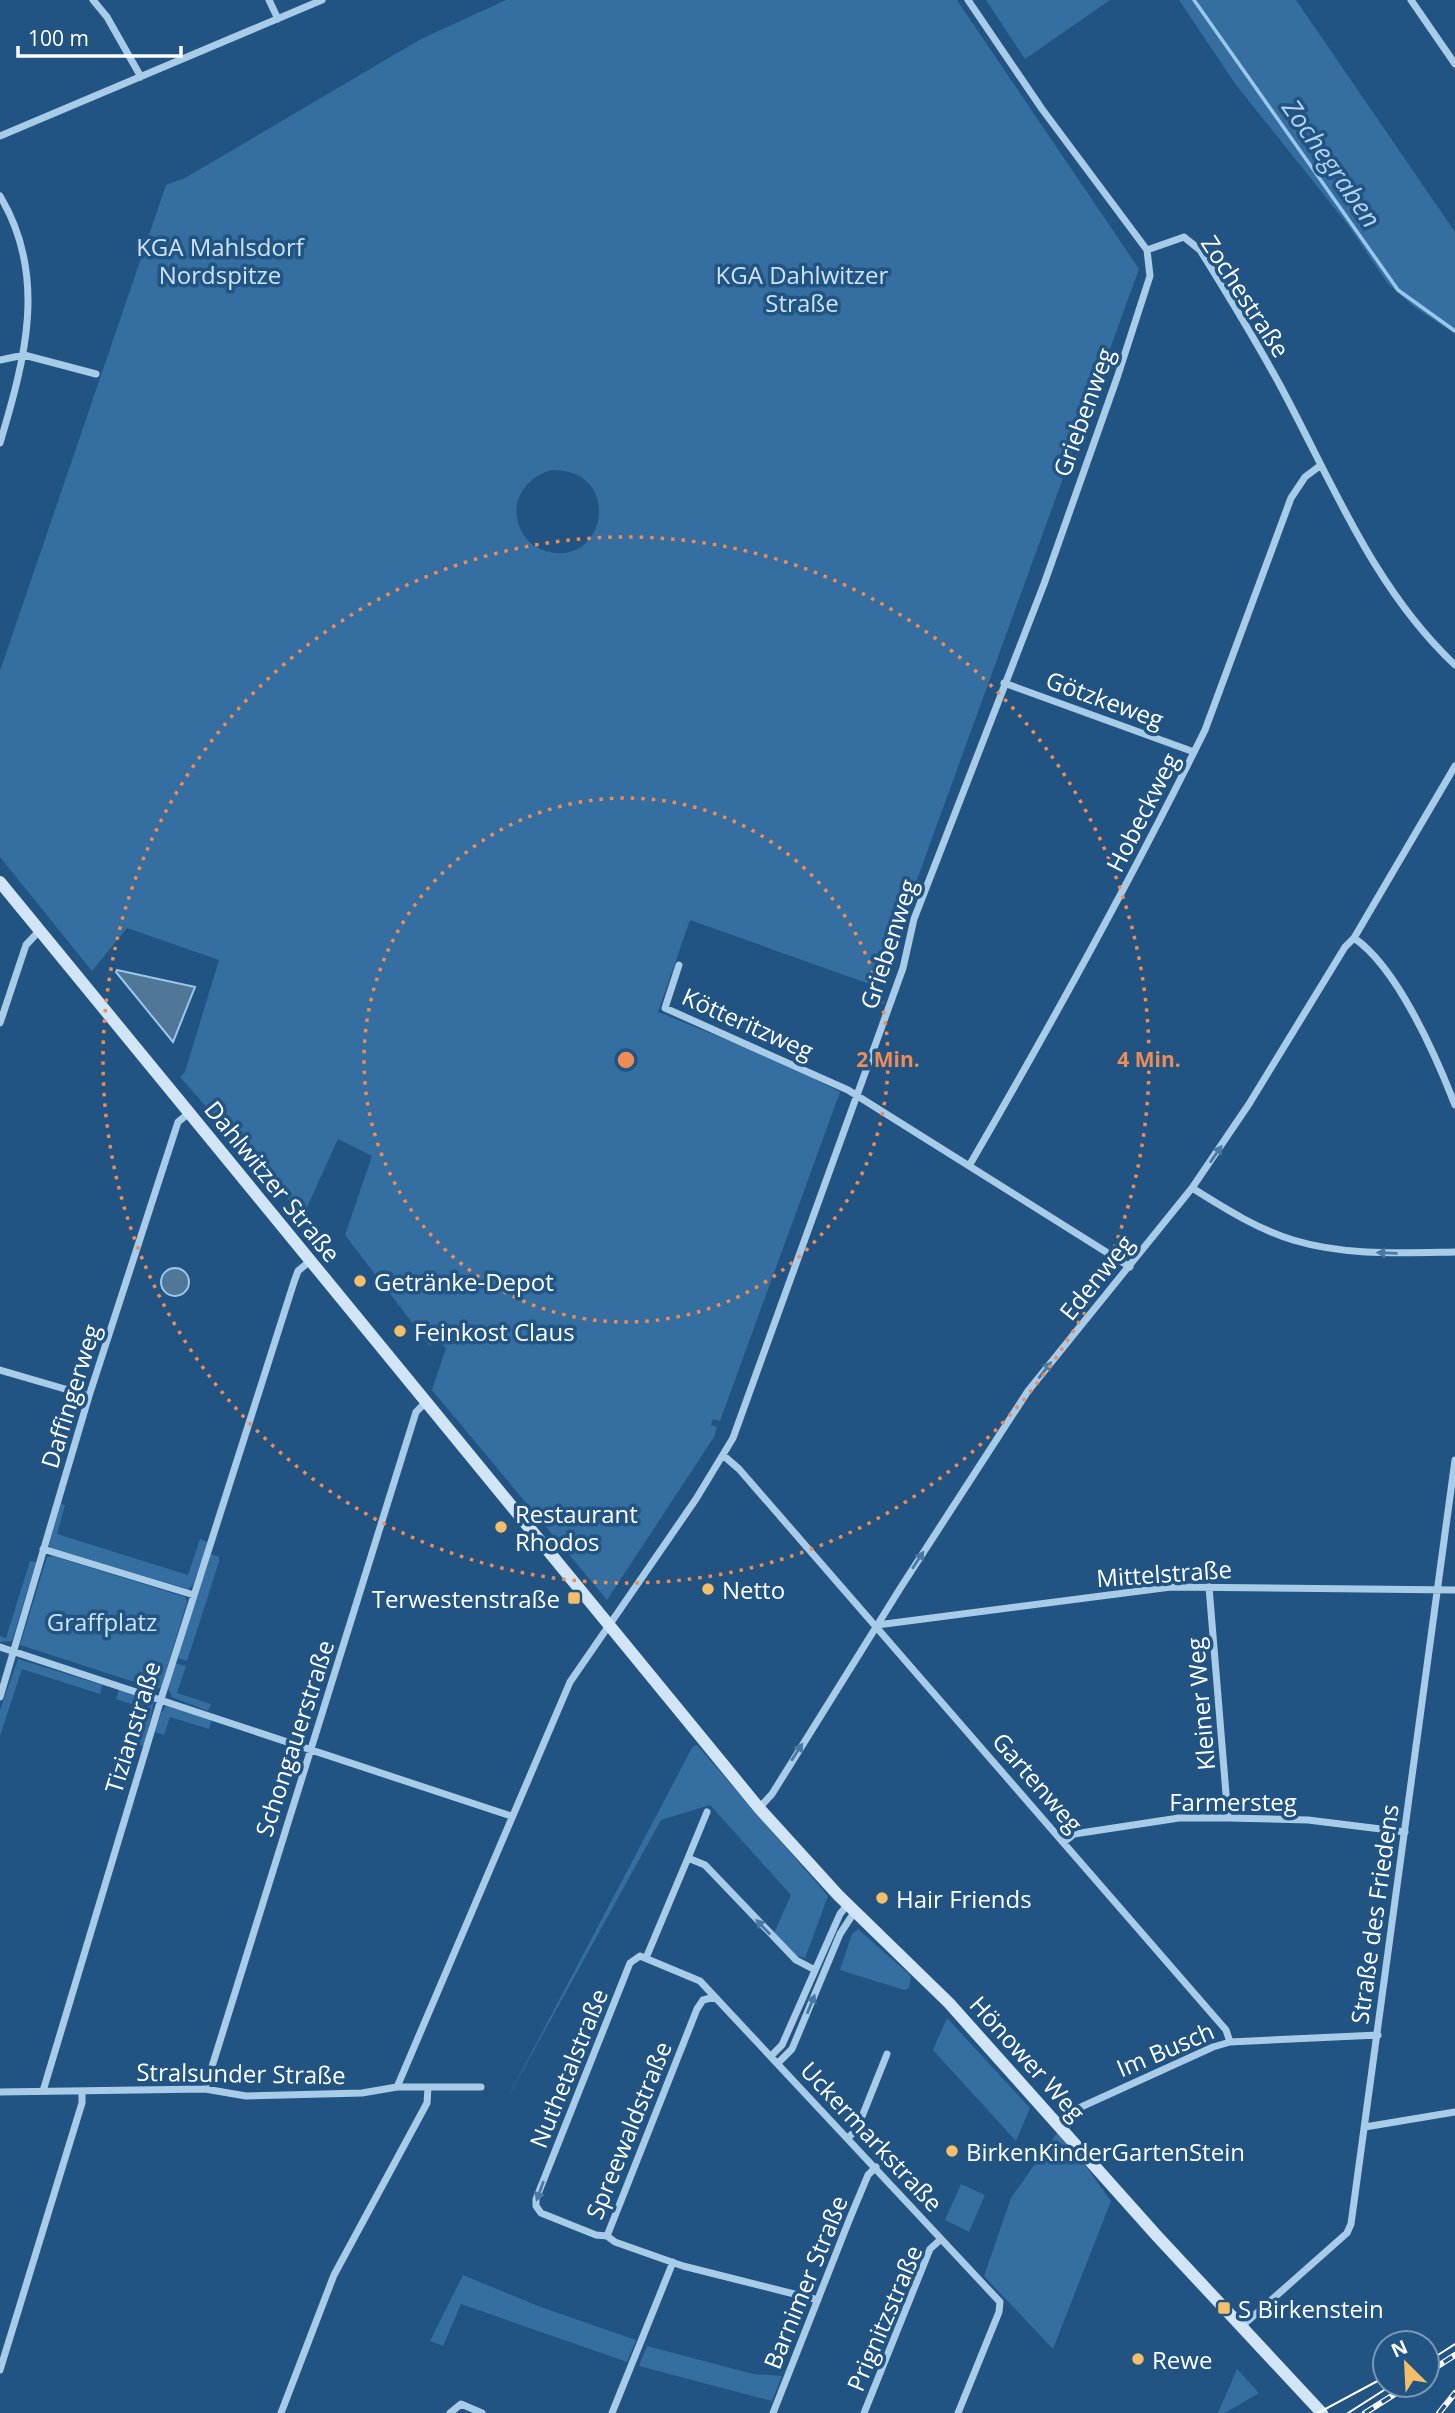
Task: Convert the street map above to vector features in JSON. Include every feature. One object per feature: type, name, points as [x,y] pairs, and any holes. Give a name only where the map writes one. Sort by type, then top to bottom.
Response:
[{"type":"main road","name":"Dahlwitzer Straße","points":[[0,882],[699,1735]]},
{"type":"main road","name":"Hönower Weg","points":[[699,1735],[759,1808],[852,1908],[929,1981],[1322,2413]]},
{"type":"street","points":[[93,0],[107,17],[141,77]]},
{"type":"street","points":[[269,0],[278,19]]},
{"type":"street","points":[[0,136],[322,0]]},
{"type":"street","points":[[968,0],[1042,108],[1147,250]]},
{"type":"street","points":[[1412,0],[1455,64]]},
{"type":"street","points":[[0,196],[22,243],[30,296],[23,355],[0,443]]},
{"type":"street","name":"Zochestraße","points":[[1147,250],[1184,237],[1200,250],[1280,386],[1379,573],[1411,617],[1455,665]]},
{"type":"street","name":"Griebenweg","points":[[610,1626],[724,1456],[783,1304],[903,968],[914,919],[1003,683],[1044,584],[1118,375],[1150,276],[1147,250]]},
{"type":"street","points":[[0,360],[23,355],[96,374]]},
{"type":"street","name":"Hobeckweg","points":[[969,1166],[1112,911],[1194,752],[1291,498],[1305,477],[1321,465]]},
{"type":"street","name":"Götzkeweg","points":[[1003,683],[1194,752]]},
{"type":"street","name":"Edenweg","points":[[759,1808],[772,1794],[1028,1391],[1192,1188],[1256,1094],[1345,947],[1354,938],[1455,766]]},
{"type":"street","points":[[0,1023],[26,945],[40,930]]},
{"type":"street","points":[[1354,938],[1365,945],[1409,1006],[1455,1104]]},
{"type":"street","name":"Kötteritzweg","points":[[679,965],[665,1009],[803,1068],[856,1097],[1130,1267]]},
{"type":"street","name":"Daffingerweg","points":[[0,1697],[89,1396],[178,1122],[189,1112]]},
{"type":"street","points":[[1192,1188],[1260,1226],[1303,1242],[1349,1252],[1455,1252]]},
{"type":"street","name":"Tizianstraße","points":[[43,2091],[161,1699],[294,1282],[299,1271],[310,1261]]},
{"type":"street","points":[[0,1370],[89,1396]]},
{"type":"street","name":"Schongauerstraße","points":[[205,2089],[416,1412],[426,1402]]},
{"type":"street","name":"Gartenweg","points":[[724,1456],[877,1625],[1226,2030],[1230,2042]]},
{"type":"street","name":"Straße des Friedens","points":[[1241,2327],[1347,2233],[1378,2035],[1455,1460]]},
{"type":"street","points":[[43,1549],[194,1595]]},
{"type":"street","name":"Mittelstraße","points":[[877,1625],[1132,1591],[1209,1587],[1455,1590]]},
{"type":"street","name":"Kleiner Weg","points":[[1209,1587],[1228,1818]]},
{"type":"street","points":[[397,2087],[569,1682],[610,1626]]},
{"type":"street","points":[[0,1647],[511,1816]]},
{"type":"street","points":[[707,1812],[646,1958],[700,1981],[715,1997]]},
{"type":"street","name":"Farmersteg","points":[[1064,1842],[1074,1834],[1179,1818],[1308,1820],[1405,1832]]},
{"type":"street","points":[[688,1858],[705,1865],[796,1961],[815,1970]]},
{"type":"street","points":[[771,2056],[782,2045],[840,1914],[852,1908]]},
{"type":"street","points":[[778,2063],[792,2049],[852,1908]]},
{"type":"street","name":"Nuthetalstraße","points":[[607,2236],[596,2235],[541,2213],[536,2206],[536,2199],[631,1962],[635,1957],[646,1958]]},
{"type":"street","name":"Uckermarkstraße","points":[[715,1997],[849,2137],[1000,2302],[999,2312],[958,2413]]},
{"type":"street","name":"Spreewaldstraße","points":[[715,1997],[703,2000],[697,2009],[607,2236],[615,2242],[673,2262],[818,2300]]},
{"type":"street","name":"Im Busch","points":[[1058,2122],[1106,2095],[1230,2042],[1378,2035]]},
{"type":"street","points":[[849,2137],[857,2129],[887,2054]]},
{"type":"street","name":"Stralsunder Straße","points":[[0,2092],[205,2089],[246,2096],[362,2093],[397,2087],[481,2087]]},
{"type":"street","points":[[281,2413],[334,2275],[427,2103],[428,2088]]},
{"type":"street","points":[[0,2370],[82,2103],[82,2092]]},
{"type":"street","points":[[1365,2127],[1455,2112]]},
{"type":"street","name":"Barnimer Straße","points":[[773,2413],[868,2175],[876,2167]]},
{"type":"street","name":"Prignitzstraße","points":[[864,2413],[930,2249],[941,2239]]},
{"type":"street","points":[[612,2413],[673,2262]]},
{"type":"street","points":[[450,2413],[461,2404],[482,2413]]},
{"type":"green space","name":"KGA Dahlwitzer Straße","points":[[506,0],[957,0],[1139,269],[878,987],[690,920],[658,1012],[784,1063],[840,1092],[720,1421],[713,1419],[711,1425],[717,1427],[714,1437],[607,1600],[432,1390],[446,1348],[434,1338],[430,1346],[345,1235],[372,1156],[338,1139],[303,1216],[180,1077],[185,1072],[219,960],[127,928],[92,971],[0,857],[0,671],[166,185],[185,178],[421,39]],"holes":[[[551,470],[574,474],[590,484],[598,499],[599,516],[594,533],[583,546],[567,553],[546,551],[526,539],[518,522],[517,503],[526,486],[541,474]]]},
{"type":"green space","points":[[986,0],[1110,0],[1025,59]]},
{"type":"green space","points":[[1179,0],[1296,0],[1455,232],[1455,334],[1413,306],[1388,284],[1348,225],[1236,85]]},
{"type":"green space","points":[[61,1504],[65,1505],[57,1534],[188,1575],[200,1539],[208,1542],[193,1585],[188,1589],[51,1548],[49,1545]]},
{"type":"green space","points":[[211,1554],[219,1557],[219,1562],[187,1661],[177,1658]]},
{"type":"green space","name":"Graffplatz","points":[[53,1556],[185,1597],[187,1602],[161,1687],[156,1689],[20,1645],[47,1557]]},
{"type":"green space","points":[[30,1561],[36,1562],[12,1641],[0,1642],[0,1636],[6,1638]]},
{"type":"green space","points":[[18,1659],[102,1685],[100,1694],[22,1669],[0,1736],[0,1710]]},
{"type":"green space","points":[[175,1663],[186,1666],[177,1693],[211,1704],[208,1711],[172,1697],[168,1688]]},
{"type":"green space","points":[[119,1689],[154,1702],[144,1746],[135,1744],[146,1709],[116,1699]]},
{"type":"green space","points":[[167,1705],[212,1718],[209,1729],[170,1717],[164,1735],[155,1732],[161,1713]]},
{"type":"green space","points":[[697,1745],[828,1896],[805,1958],[797,1956],[774,1933],[791,1895],[710,1805],[661,1820],[507,2099],[693,1746]]},
{"type":"green space","points":[[858,1929],[911,1976],[909,1988],[904,1990],[840,1970],[852,1934]]},
{"type":"green space","points":[[947,2018],[1030,2108],[1016,2141],[933,2050]]},
{"type":"green space","points":[[1059,2130],[1111,2201],[1053,2349],[984,2276],[1011,2198]]},
{"type":"green space","points":[[961,2184],[985,2195],[969,2232],[945,2220]]},
{"type":"green space","points":[[463,2275],[538,2306],[636,2340],[627,2362],[461,2304],[443,2346],[430,2341]]},
{"type":"green space","points":[[647,2346],[753,2374],[782,2376],[772,2401],[639,2366]]},
{"type":"green space","points":[[1237,2369],[1259,2393],[1225,2413],[1218,2413]]},
{"type":"shaded area","points":[[117,970],[195,987],[173,1042],[116,972]]},
{"type":"shaded area","points":[[175,1268],[185,1272],[189,1282],[185,1292],[175,1296],[165,1292],[161,1282],[165,1272]]},
{"type":"waterway","name":"Zochegraben","points":[[1194,0],[1398,290],[1455,331]]},
{"type":"tram line","points":[[1441,2353],[1455,2344]]},
{"type":"tram line","points":[[1318,2413],[1371,2385]]},
{"type":"tram line","points":[[1348,2413],[1371,2398]]},
{"type":"railway","points":[[1441,2364],[1455,2355]]},
{"type":"railway","points":[[1439,2413],[1455,2393]]},
{"type":"railway","points":[[1365,2413],[1387,2399]]},
{"type":"place","name":"Getränke-Depot","points":[[360,1281]]},
{"type":"place","name":"Feinkost Claus","points":[[400,1331]]},
{"type":"place","name":"Restaurant Rhodos","points":[[501,1527]]},
{"type":"place","name":"Netto","points":[[708,1589]]},
{"type":"place","name":"Terwestenstraße","points":[[574,1598]]},
{"type":"place","name":"Hair Friends","points":[[882,1898]]},
{"type":"place","name":"BirkenKinderGartenStein","points":[[952,2151]]},
{"type":"place","name":"S Birkenstein","points":[[1224,2308]]},
{"type":"place","name":"Rewe","points":[[1138,2359]]},
{"type":"park label","name":"KGA Mahlsdorf Nordspitze","points":[[220,260]]}]
